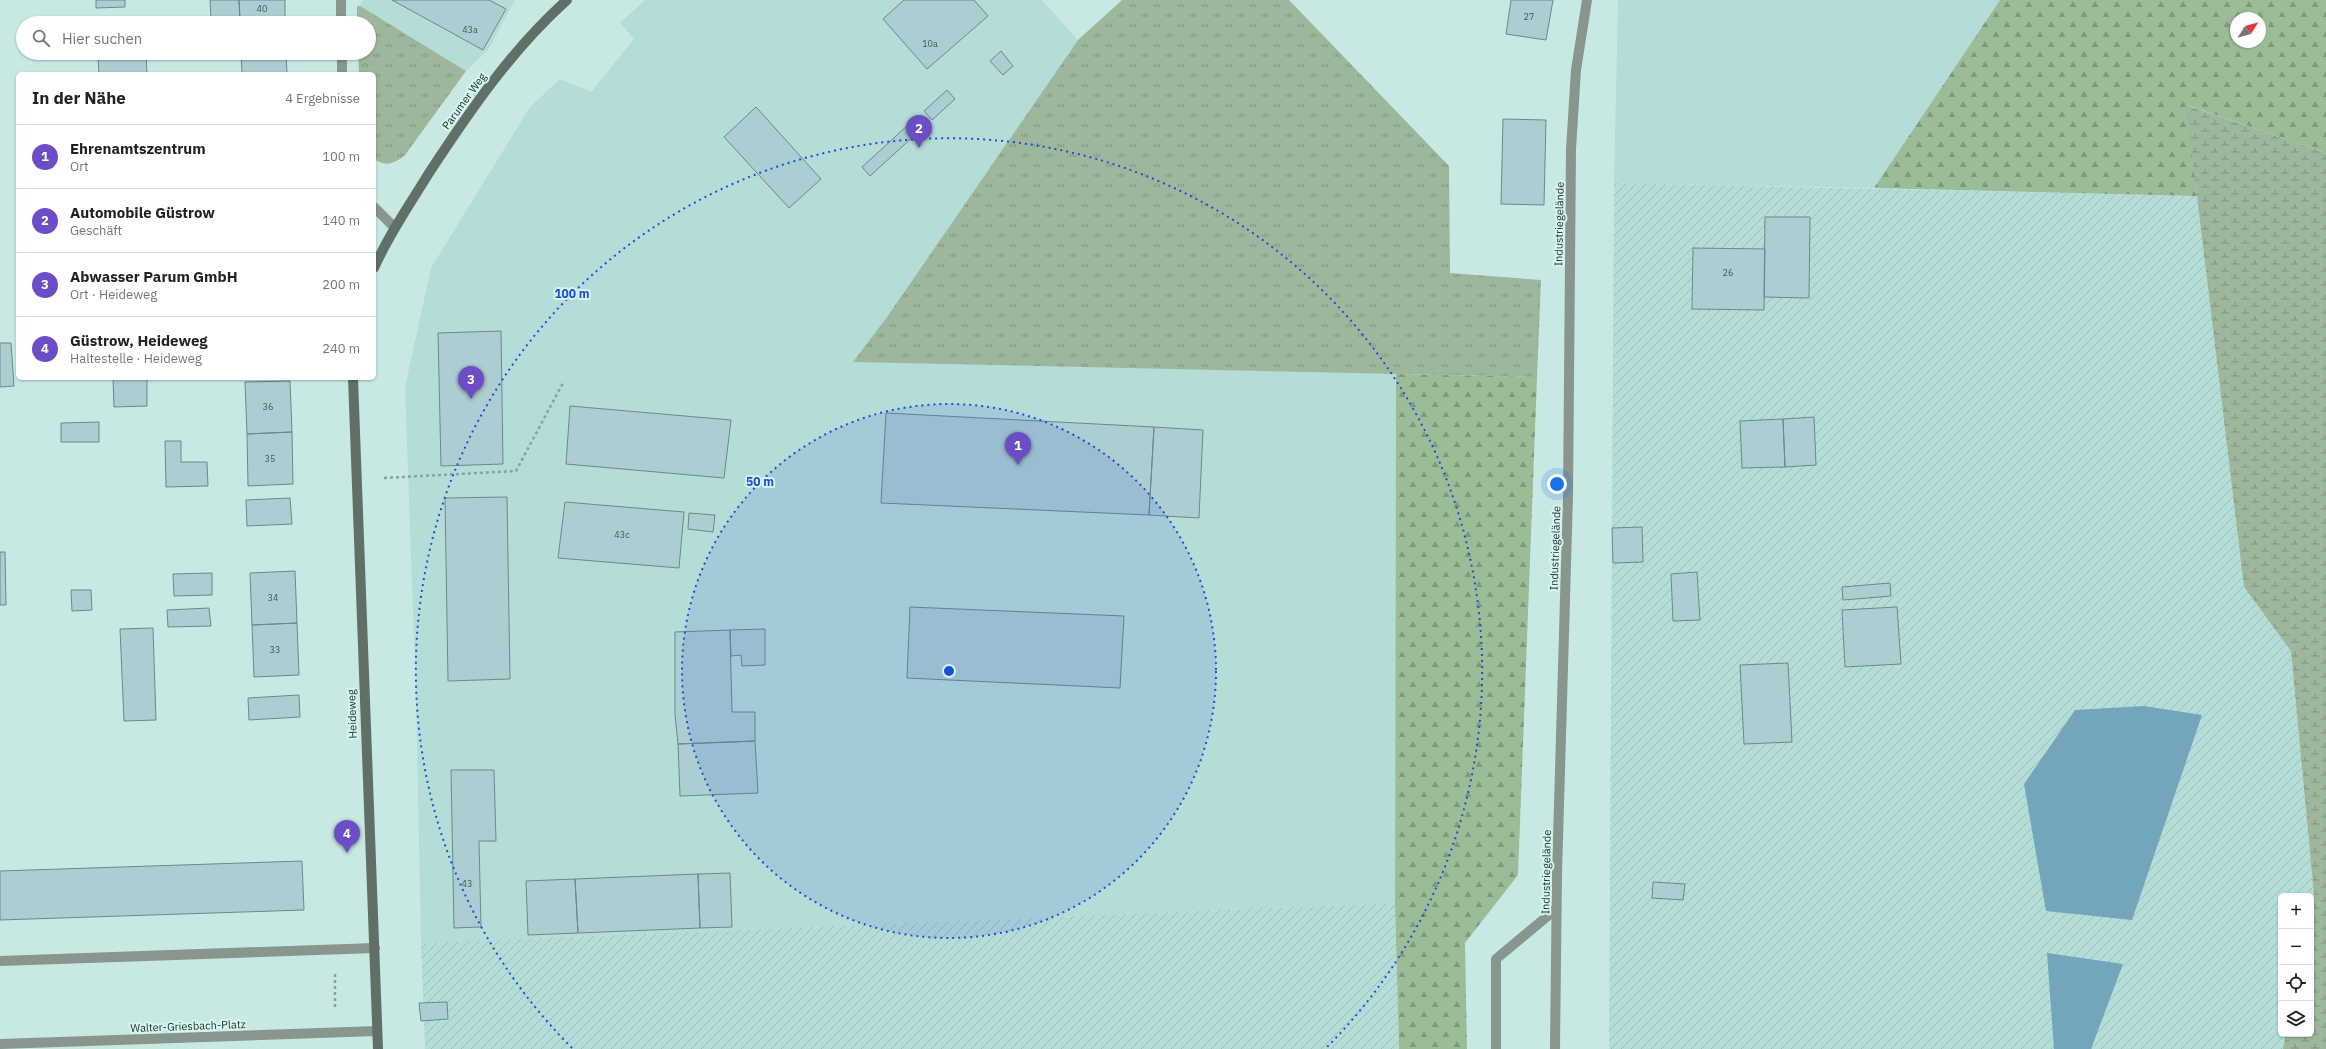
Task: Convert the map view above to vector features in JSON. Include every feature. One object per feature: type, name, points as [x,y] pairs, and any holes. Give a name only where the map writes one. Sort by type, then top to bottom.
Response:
[{"type":"street","points":[[341,0],[341,16]]},
{"type":"street","name":"Parumer Weg","points":[[394,227],[460,125],[504,67],[550,15],[567,0]]},
{"type":"street","name":"Industriegelände","points":[[1555,1049],[1556,909],[1568,496],[1571,150],[1576,70],[1587,0]]},
{"type":"street","points":[[342,60],[342,72]]},
{"type":"street","points":[[376,209],[394,227],[376,264]]},
{"type":"street","name":"Heideweg","points":[[353,380],[364,708],[378,1049]]},
{"type":"street","points":[[1496,1049],[1496,959],[1556,909]]},
{"type":"street","points":[[0,960],[375,948]]},
{"type":"street","name":"Walter-Griesbach-Platz","points":[[0,1044],[377,1032]]},
{"type":"path","points":[[384,478],[516,471],[564,381]]},
{"type":"path","points":[[334,949],[335,1033]]},
{"type":"shaded area","points":[[363,0],[515,0],[488,50],[466,71],[360,6]]},
{"type":"shaded area","points":[[645,0],[1042,0],[1078,40],[887,317],[854,361],[1396,374],[1395,903],[421,943],[416,694],[405,387],[431,268],[530,107],[560,79],[591,92],[634,39],[620,23]]},
{"type":"shaded area","points":[[1618,0],[2000,0],[1874,188],[1614,183]]},
{"type":"shaded area","points":[[1614,183],[2197,196],[2244,587],[2291,651],[2314,893],[2278,893],[2278,1037],[2285,1037],[2283,1049],[1609,1049]]},
{"type":"shaded area","points":[[2144,706],[2202,715],[2132,920],[2046,911],[2024,784],[2075,710]]},
{"type":"shaded area","points":[[1395,903],[1399,1049],[425,1049],[421,943]]},
{"type":"shaded area","points":[[2047,953],[2123,964],[2091,1049],[2054,1049]]},
{"type":"green space","points":[[1122,0],[1289,0],[1449,166],[1450,273],[1541,280],[1537,377],[853,362],[887,317],[1078,40]]},
{"type":"green space","points":[[2000,0],[2326,0],[2326,153],[2187,105],[2197,196],[1874,188]]},
{"type":"green space","points":[[357,6],[360,6],[466,71],[405,155],[397,161],[386,164],[376,160],[376,72],[359,72],[358,60],[376,60],[376,16],[357,16]]},
{"type":"green space","points":[[2186,105],[2326,153],[2326,1049],[2283,1049],[2285,1037],[2314,1037],[2314,893],[2291,651],[2244,587]]},
{"type":"green space","points":[[1396,374],[1537,377],[1518,875],[1465,943],[1467,1049],[1399,1049],[1395,903]]},
{"type":"building","points":[[96,0],[125,0],[125,7],[96,8]]},
{"type":"building","points":[[210,0],[239,0],[240,16],[211,16]]},
{"type":"building","points":[[239,0],[285,0],[285,16],[240,16]]},
{"type":"building","points":[[392,0],[489,0],[506,9],[483,50]]},
{"type":"building","points":[[904,0],[974,0],[988,16],[927,69],[883,19]]},
{"type":"building","points":[[1511,0],[1553,0],[1546,40],[1506,34]]},
{"type":"building","points":[[1001,51],[1013,66],[1003,75],[990,61]]},
{"type":"building","points":[[98,60],[146,60],[147,72],[99,72]]},
{"type":"building","points":[[241,60],[286,60],[287,72],[242,72]]},
{"type":"building","points":[[947,90],[955,99],[932,120],[924,111]]},
{"type":"building","points":[[756,107],[821,179],[789,208],[724,137]]},
{"type":"building","points":[[1503,119],[1546,120],[1544,205],[1501,204]]},
{"type":"building","points":[[908,125],[916,134],[870,176],[862,167]]},
{"type":"building","points":[[1765,217],[1810,217],[1809,298],[1764,297]]},
{"type":"building","points":[[1693,248],[1765,249],[1764,310],[1692,309]]},
{"type":"building","points":[[501,331],[503,464],[441,466],[438,333]]},
{"type":"building","points":[[0,343],[11,343],[14,386],[0,387]]},
{"type":"building","points":[[113,380],[147,380],[147,406],[114,407]]},
{"type":"building","points":[[290,381],[292,432],[247,434],[245,382]]},
{"type":"building","points":[[570,406],[731,420],[724,478],[566,464]]},
{"type":"building","points":[[886,413],[1154,427],[1149,515],[881,503]]},
{"type":"building","points":[[1814,417],[1816,465],[1785,467],[1783,419]]},
{"type":"building","points":[[1783,419],[1785,467],[1742,468],[1740,421]]},
{"type":"building","points":[[99,422],[99,442],[61,442],[61,423]]},
{"type":"building","points":[[1154,427],[1203,430],[1199,518],[1149,515]]},
{"type":"building","points":[[292,432],[293,484],[248,486],[247,434]]},
{"type":"building","points":[[165,441],[181,441],[181,462],[207,462],[208,486],[166,487]]},
{"type":"building","points":[[507,497],[510,679],[448,681],[445,498]]},
{"type":"building","points":[[290,498],[292,524],[247,526],[246,500]]},
{"type":"building","points":[[565,502],[684,512],[679,568],[558,558]]},
{"type":"building","points":[[689,513],[715,515],[713,532],[688,529]]},
{"type":"building","points":[[1642,527],[1643,562],[1613,563],[1612,528]]},
{"type":"building","points":[[0,552],[5,552],[6,605],[0,605]]},
{"type":"building","points":[[295,571],[297,623],[252,625],[250,573]]},
{"type":"building","points":[[1697,572],[1700,620],[1673,621],[1671,574]]},
{"type":"building","points":[[212,573],[212,595],[174,596],[173,574]]},
{"type":"building","points":[[1890,583],[1891,596],[1843,600],[1842,587]]},
{"type":"building","points":[[71,590],[91,590],[92,610],[72,611]]},
{"type":"building","points":[[910,607],[1124,616],[1120,688],[907,678]]},
{"type":"building","points":[[1897,607],[1901,664],[1845,667],[1842,610]]},
{"type":"building","points":[[209,608],[211,626],[168,627],[167,610]]},
{"type":"building","points":[[297,623],[299,675],[254,677],[252,625]]},
{"type":"building","points":[[153,628],[156,720],[124,721],[120,629]]},
{"type":"building","points":[[765,629],[765,665],[742,666],[741,655],[731,656],[730,630]]},
{"type":"building","points":[[730,630],[732,712],[755,712],[755,741],[678,744],[675,715],[675,632]]},
{"type":"building","points":[[1788,663],[1792,742],[1744,744],[1740,665]]},
{"type":"building","points":[[299,695],[300,717],[249,720],[248,698]]},
{"type":"building","points":[[755,741],[758,793],[680,796],[678,744]]},
{"type":"building","points":[[451,770],[494,770],[496,841],[479,841],[481,927],[454,928]]},
{"type":"building","points":[[302,861],[304,910],[0,920],[0,871]]},
{"type":"building","points":[[730,873],[732,927],[700,928],[698,874]]},
{"type":"building","points":[[698,874],[700,928],[578,933],[575,879]]},
{"type":"building","points":[[575,879],[578,933],[528,935],[526,881]]},
{"type":"building","points":[[1653,882],[1685,884],[1683,900],[1652,898]]},
{"type":"building","points":[[447,1002],[448,1019],[421,1021],[419,1003]]},
{"type":"place","name":"Automobile Güstrow","points":[[919,148]]},
{"type":"place","name":"Abwasser Parum GmbH","points":[[471,399]]},
{"type":"place","name":"Ehrenamtszentrum","points":[[1018,465]]},
{"type":"place","name":"Güstrow, Heideweg","points":[[347,853]]}]
